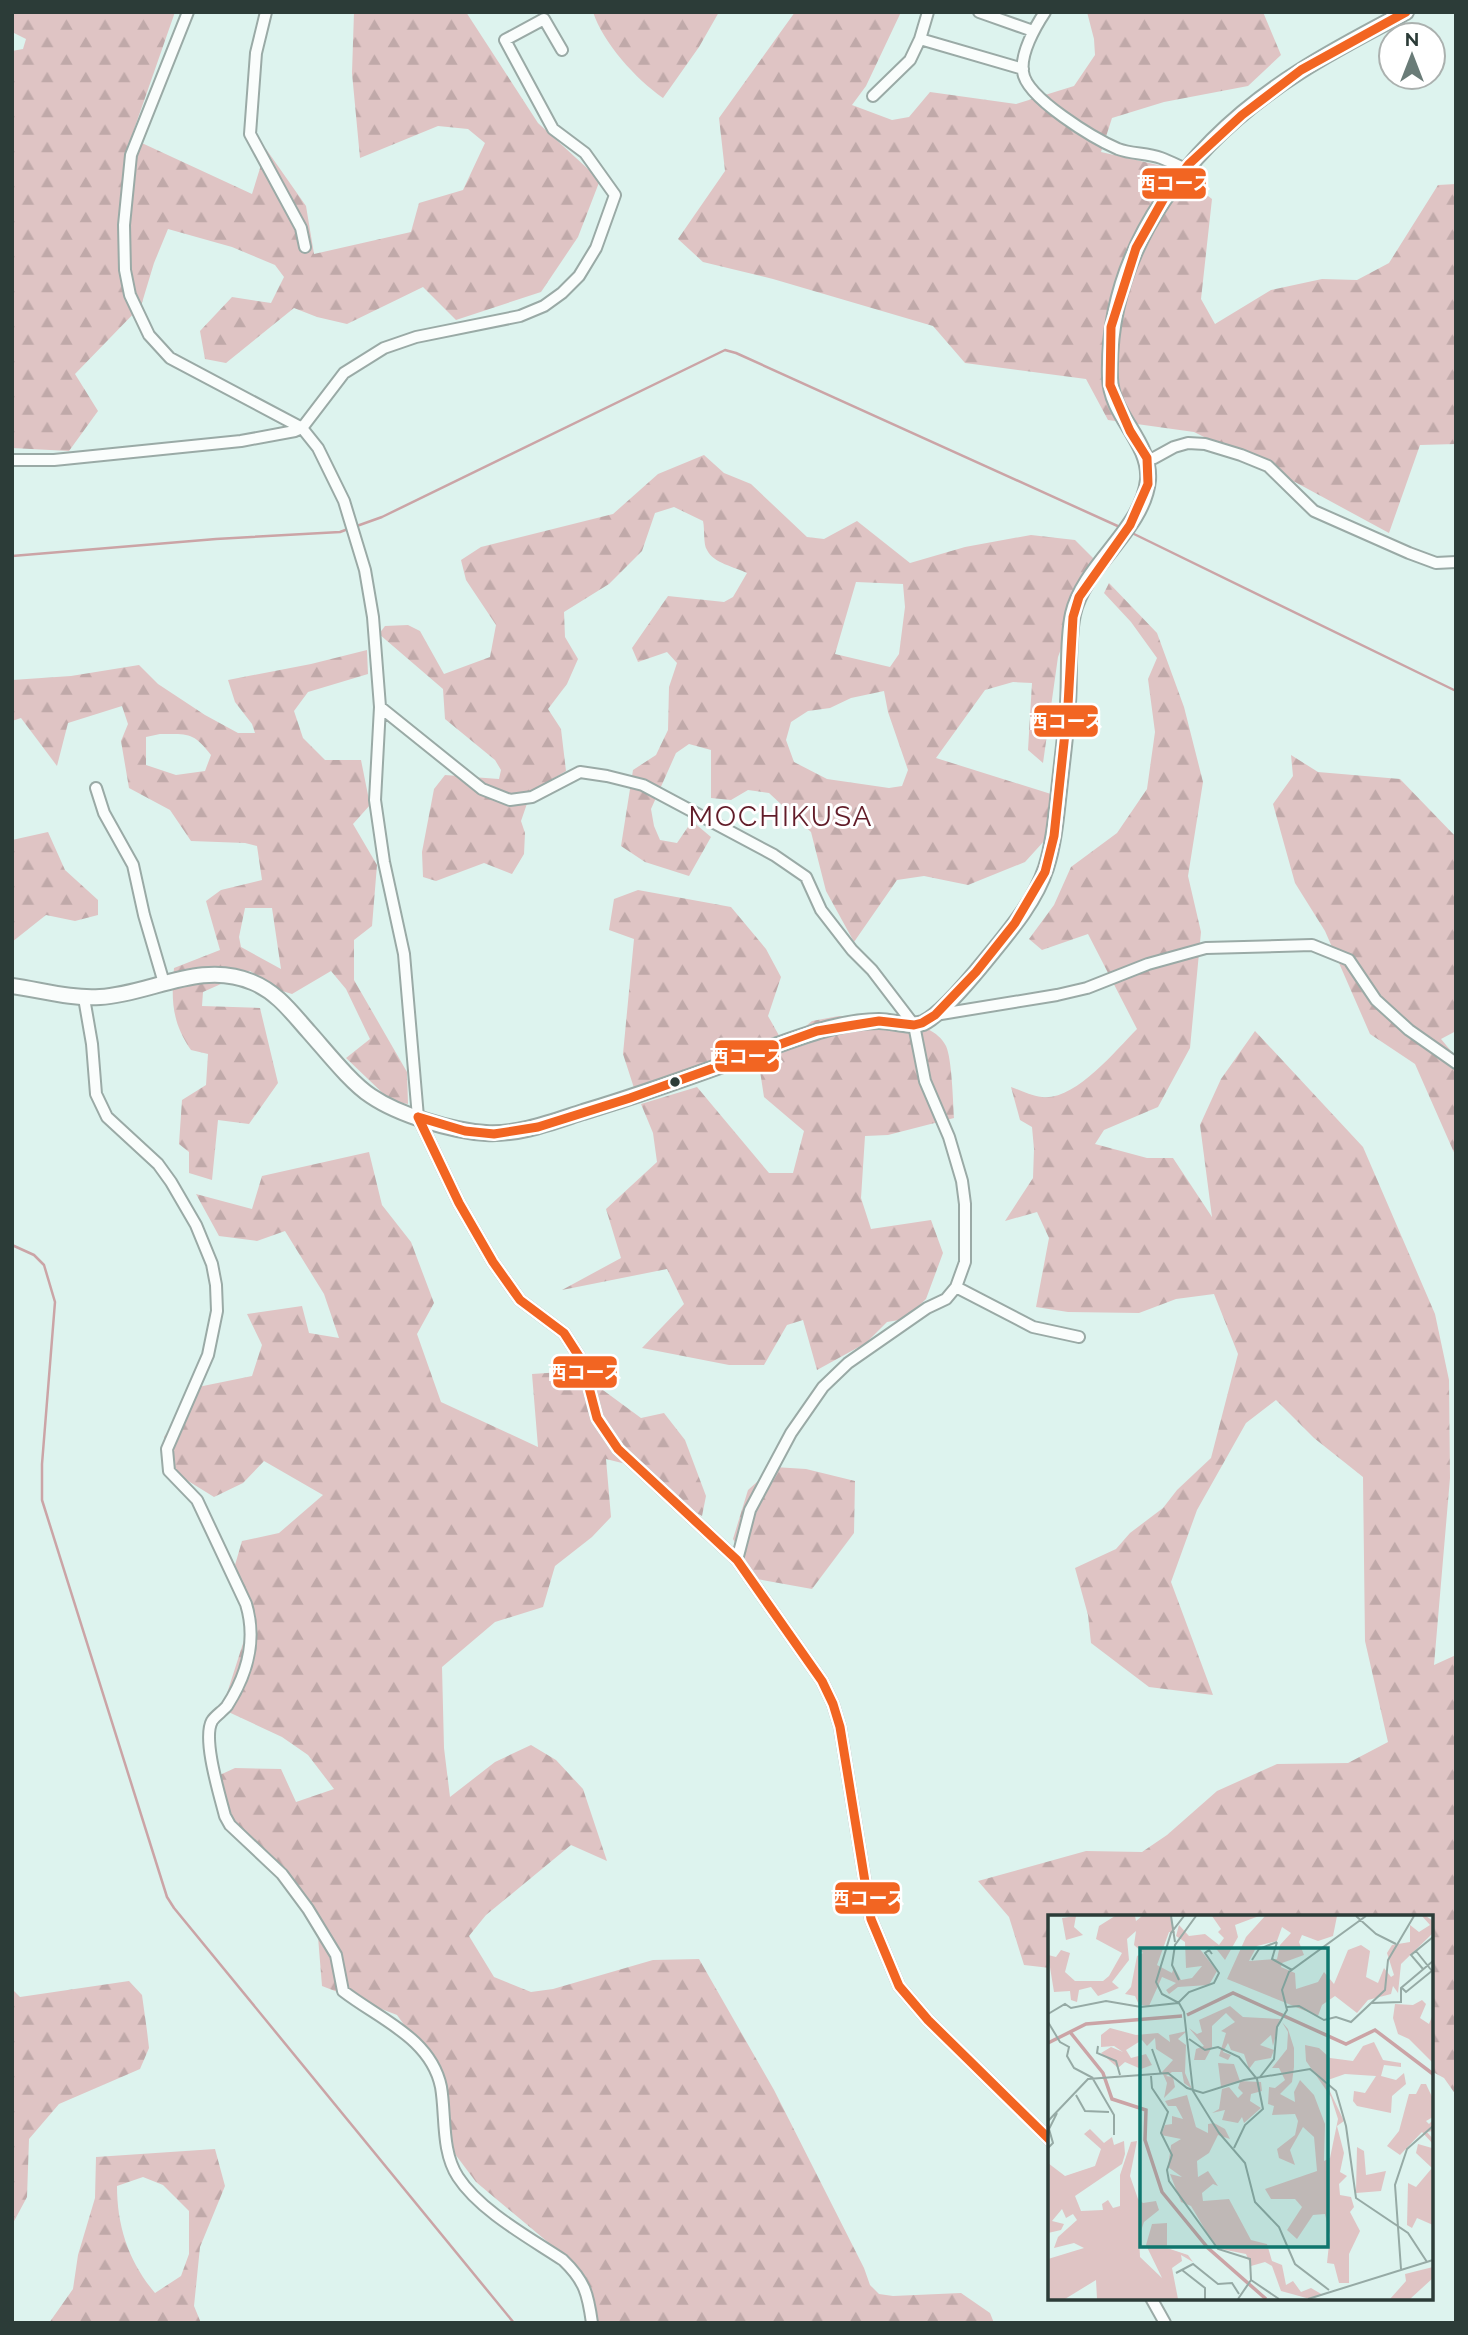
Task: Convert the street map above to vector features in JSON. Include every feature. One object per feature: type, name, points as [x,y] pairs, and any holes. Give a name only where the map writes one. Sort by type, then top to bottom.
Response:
[{"type":"street","points":[[188,12],[131,155],[124,225],[125,270],[130,295],[149,335],[170,358],[302,428],[318,448],[344,501],[365,570],[373,617],[380,707],[375,800],[384,862],[404,954],[418,1117],[459,1203],[493,1262],[520,1300],[564,1334],[582,1361],[597,1418],[618,1449],[737,1560],[822,1681],[840,1727],[871,1919],[899,1986],[928,2020],[1048,2138]]},
{"type":"street","points":[[266,12],[256,53],[250,134],[301,228],[304,247]]},
{"type":"street","points":[[873,96],[909,60],[920,39],[928,12]]},
{"type":"street","points":[[979,12],[1033,31]]},
{"type":"street","points":[[1045,12],[1033,31],[1023,69],[1030,89],[1080,130],[1120,150],[1160,158],[1185,169]]},
{"type":"street","points":[[12,986],[84,998],[109,997],[198,975],[223,974],[250,981],[277,996],[367,1094],[418,1117],[465,1132],[495,1134],[538,1127],[630,1098],[817,1031],[879,1021],[914,1025],[935,1015],[976,972],[1015,923],[1045,872],[1054,836],[1068,705],[1073,617],[1079,597],[1130,525],[1148,484],[1147,458],[1130,431],[1110,386],[1111,327],[1136,248],[1153,214],[1185,169],[1232,124],[1268,93],[1301,70],[1406,12]]},
{"type":"street","points":[[12,460],[54,460],[241,441],[295,431],[302,428],[344,373],[384,348],[416,337],[520,316],[544,306],[579,276],[596,248],[615,195],[585,153],[554,129],[505,40],[544,19],[562,50]]},
{"type":"street","points":[[920,39],[1023,69]]},
{"type":"street","points":[[1147,458],[1154,458],[1188,443],[1205,444],[1241,455],[1268,466],[1314,511],[1436,563],[1456,562]]},
{"type":"street","points":[[380,707],[482,789],[510,800],[532,797],[580,772],[607,776],[643,785],[774,855],[806,877],[821,910],[852,950],[873,970],[914,1025],[925,1081],[950,1137],[965,1204],[965,1262],[956,1287],[946,1299],[927,1308],[848,1363],[823,1387],[791,1433],[750,1510],[737,1560]]},
{"type":"street","points":[[96,788],[103,813],[133,865],[164,983]]},
{"type":"street","points":[[935,1015],[1077,990],[1148,964],[1206,948],[1312,945],[1349,960],[1376,1000],[1409,1031],[1456,1063]]},
{"type":"street","points":[[84,998],[92,1044],[96,1094],[107,1117],[158,1164],[171,1182],[197,1225],[212,1264],[216,1285],[217,1311],[208,1355],[167,1449],[169,1471],[197,1500],[242,1594],[251,1620],[249,1658],[239,1685],[225,1708],[212,1722],[208,1737],[225,1816],[230,1825],[282,1874],[330,1941],[336,1955],[343,1992],[397,2026],[423,2052],[440,2087],[450,2157],[457,2176],[480,2202],[575,2271],[587,2293],[592,2323]]},
{"type":"street","points":[[956,1287],[1033,1327],[1079,1337]]},
{"type":"street","points":[[1152,2300],[1166,2323]]},
{"type":"green space","points":[[12,12],[175,12],[131,138],[252,194],[266,149],[306,206],[314,254],[411,232],[419,203],[463,190],[485,143],[468,129],[438,126],[360,158],[352,73],[354,12],[466,12],[538,123],[600,180],[578,237],[541,292],[456,320],[423,287],[347,324],[294,308],[226,363],[205,359],[200,331],[232,297],[271,303],[284,277],[275,265],[232,247],[168,229],[141,306],[75,374],[98,411],[69,451],[12,448],[12,51],[23,49],[26,39],[12,32]]},
{"type":"green space","points":[[593,12],[719,12],[699,47],[663,98],[642,81],[612,48]]},
{"type":"green space","points":[[795,12],[901,12],[866,86],[852,105],[892,120],[909,117],[930,92],[1016,104],[1074,86],[1095,55],[1087,12],[1263,12],[1281,55],[1248,86],[1164,102],[1112,118],[1101,152],[1171,168],[1212,199],[1201,299],[1215,324],[1271,290],[1322,279],[1357,280],[1389,263],[1438,185],[1456,184],[1456,444],[1420,445],[1389,533],[1194,432],[1108,420],[1086,379],[965,363],[933,326],[773,279],[703,262],[678,239],[725,171],[719,118]]},
{"type":"green space","points":[[704,455],[724,473],[751,484],[807,537],[824,539],[857,521],[910,563],[965,547],[1031,535],[1075,540],[1094,559],[1058,657],[1043,763],[1028,750],[1032,683],[1013,682],[985,690],[936,758],[1051,794],[1045,840],[1025,862],[968,885],[924,876],[897,880],[854,942],[826,891],[811,832],[769,793],[748,790],[731,800],[711,798],[711,750],[689,744],[676,753],[651,809],[660,840],[677,843],[692,821],[711,837],[689,876],[645,862],[621,846],[633,770],[656,755],[668,730],[669,687],[677,663],[667,652],[638,662],[632,648],[668,596],[724,602],[733,597],[747,573],[714,558],[706,547],[703,521],[674,507],[655,513],[642,551],[609,584],[564,612],[565,637],[578,659],[567,684],[548,709],[561,729],[566,771],[531,792],[521,821],[525,833],[524,854],[512,874],[484,863],[436,881],[423,877],[422,852],[434,789],[445,775],[499,779],[501,770],[495,760],[445,719],[443,689],[379,634],[385,626],[408,625],[420,631],[444,674],[490,657],[496,625],[466,580],[461,560],[481,547],[613,514],[658,474]],"holes":[[[856,582],[903,584],[905,607],[899,654],[890,667],[835,654]],[[884,691],[888,712],[908,770],[902,786],[889,788],[827,779],[794,762],[786,740],[791,722],[808,711],[830,708],[851,698]]]},
{"type":"green space","points":[[1109,583],[1157,633],[1184,707],[1203,782],[1188,876],[1201,932],[1190,1048],[1158,1107],[1104,1130],[1095,1144],[1147,1158],[1173,1158],[1212,1217],[1200,1125],[1221,1079],[1255,1031],[1363,1147],[1435,1314],[1449,1380],[1450,1478],[1434,1665],[1456,1655],[1456,2095],[1444,2078],[1433,2072],[1433,1915],[1048,1915],[1048,1968],[1024,1965],[1009,1917],[978,1881],[1086,1851],[1142,1852],[1167,1835],[1217,1791],[1277,1764],[1348,1763],[1388,1742],[1365,1641],[1363,1477],[1314,1438],[1276,1400],[1246,1423],[1197,1510],[1171,1582],[1213,1695],[1149,1687],[1091,1643],[1088,1615],[1075,1568],[1116,1549],[1130,1533],[1163,1508],[1177,1490],[1211,1458],[1238,1354],[1214,1294],[1176,1299],[1139,1313],[1068,1312],[1036,1307],[1049,1238],[1037,1212],[1005,1221],[1033,1178],[1032,1127],[1020,1120],[1011,1087],[1042,1097],[1068,1091],[1094,1073],[1137,1029],[1088,934],[1042,950],[1029,939],[1054,905],[1071,867],[1117,833],[1147,789],[1155,732],[1148,679],[1157,658],[1131,622],[1104,593]]},
{"type":"green space","points":[[367,650],[368,674],[308,692],[294,711],[303,738],[325,760],[361,760],[370,805],[353,824],[377,865],[372,926],[354,940],[354,980],[407,1072],[408,1104],[391,1101],[346,1058],[370,1039],[346,989],[331,971],[292,994],[282,991],[250,971],[203,992],[202,1006],[260,1008],[278,1083],[249,1124],[218,1120],[212,1180],[189,1173],[189,1152],[179,1144],[182,1100],[206,1085],[208,1054],[191,1050],[176,1021],[173,1001],[174,968],[220,950],[206,901],[221,890],[262,880],[257,846],[191,841],[170,810],[129,788],[121,741],[128,724],[122,706],[68,723],[57,766],[21,718],[12,721],[12,680],[71,676],[139,665],[158,684],[205,715],[238,733],[255,733],[252,724],[235,702],[228,680]],"holes":[[[160,734],[190,736],[200,742],[211,755],[205,771],[176,775],[146,765],[146,737]],[[245,908],[272,908],[281,969],[241,947],[239,937]]]},
{"type":"green space","points":[[1291,755],[1318,772],[1400,779],[1456,837],[1456,1031],[1441,1039],[1456,1057],[1456,1157],[1415,1064],[1370,1034],[1325,931],[1295,883],[1273,804],[1293,776]]},
{"type":"green space","points":[[48,832],[65,870],[98,900],[98,915],[75,921],[46,915],[12,942],[12,840]]},
{"type":"green space","points":[[638,890],[731,907],[766,949],[781,977],[768,1016],[781,1039],[634,1088],[623,1054],[634,939],[609,930],[614,899]]},
{"type":"green space","points":[[839,1016],[881,1018],[913,1024],[939,1036],[948,1052],[954,1118],[888,1135],[865,1136],[861,1198],[871,1229],[931,1220],[943,1253],[926,1299],[905,1319],[887,1322],[866,1343],[817,1370],[803,1320],[787,1325],[764,1365],[729,1365],[642,1348],[684,1304],[667,1269],[562,1290],[621,1258],[606,1209],[657,1162],[653,1133],[641,1104],[697,1087],[769,1173],[793,1173],[804,1131],[764,1097],[760,1071],[771,1055],[812,1021]]},
{"type":"green space","points":[[369,1152],[382,1205],[411,1242],[434,1303],[417,1334],[441,1402],[538,1447],[532,1374],[577,1371],[641,1418],[664,1413],[685,1440],[706,1496],[702,1516],[688,1508],[650,1470],[606,1459],[611,1517],[592,1537],[555,1566],[543,1607],[495,1622],[442,1667],[444,1748],[450,1797],[495,1762],[531,1745],[556,1760],[583,1789],[607,1861],[571,1845],[486,1915],[469,1936],[494,1977],[531,1992],[553,1989],[653,1960],[699,1959],[774,2090],[864,2268],[870,2285],[879,2294],[893,2296],[961,2293],[990,2313],[994,2323],[591,2323],[574,2264],[476,2182],[452,2150],[442,2077],[397,2015],[322,1986],[316,1912],[237,1825],[211,1779],[235,1768],[281,1769],[296,1802],[334,1789],[308,1755],[282,1737],[222,1709],[254,1609],[235,1565],[242,1541],[279,1533],[323,1495],[264,1461],[243,1483],[214,1497],[164,1466],[164,1437],[198,1387],[252,1376],[262,1345],[247,1314],[302,1306],[309,1333],[339,1338],[324,1294],[285,1231],[257,1241],[219,1236],[196,1194],[252,1209],[262,1176]]},
{"type":"green space","points":[[774,1467],[806,1469],[855,1481],[854,1533],[812,1589],[757,1579],[733,1539],[748,1490]]},
{"type":"green space","points":[[129,1981],[142,1995],[147,2031],[149,2048],[140,2069],[59,2104],[29,2139],[27,2197],[12,2225],[12,1989],[20,1997]]},
{"type":"green space","points":[[215,2149],[225,2186],[200,2247],[194,2306],[201,2323],[49,2323],[73,2289],[78,2255],[95,2198],[96,2157]],"holes":[[[143,2177],[163,2185],[189,2211],[189,2254],[181,2276],[155,2293],[138,2269],[126,2243],[119,2216],[117,2186]]]},
{"type":"waterway","points":[[354,527],[382,517],[725,350],[1122,528]]},
{"type":"waterway","points":[[12,556],[340,532],[348,529]]},
{"type":"waterway","points":[[1132,533],[1456,691]]},
{"type":"waterway","points":[[12,1245],[34,1255],[44,1265],[55,1302],[42,1464],[42,1500],[167,1897],[514,2323]]},
{"type":"transit line","name":"西コース","points":[[418,1117],[465,1131],[494,1134],[538,1127],[630,1098],[817,1031],[879,1021],[914,1025],[922,1023],[935,1015],[976,972],[1015,923],[1045,872],[1054,836],[1068,705],[1073,617],[1079,597],[1130,525],[1148,484],[1147,458],[1130,431],[1110,385],[1111,327],[1136,248],[1168,191],[1189,164],[1242,115],[1301,70],[1406,12]]},
{"type":"transit line","name":"西コース","points":[[418,1117],[459,1203],[493,1262],[520,1300],[564,1333],[582,1361],[597,1418],[618,1449],[737,1560],[822,1681],[840,1727],[871,1919],[899,1986],[928,2020],[1048,2138]]},
{"type":"district","name":"MOCHIKUSA","points":[[781,816]]}]
